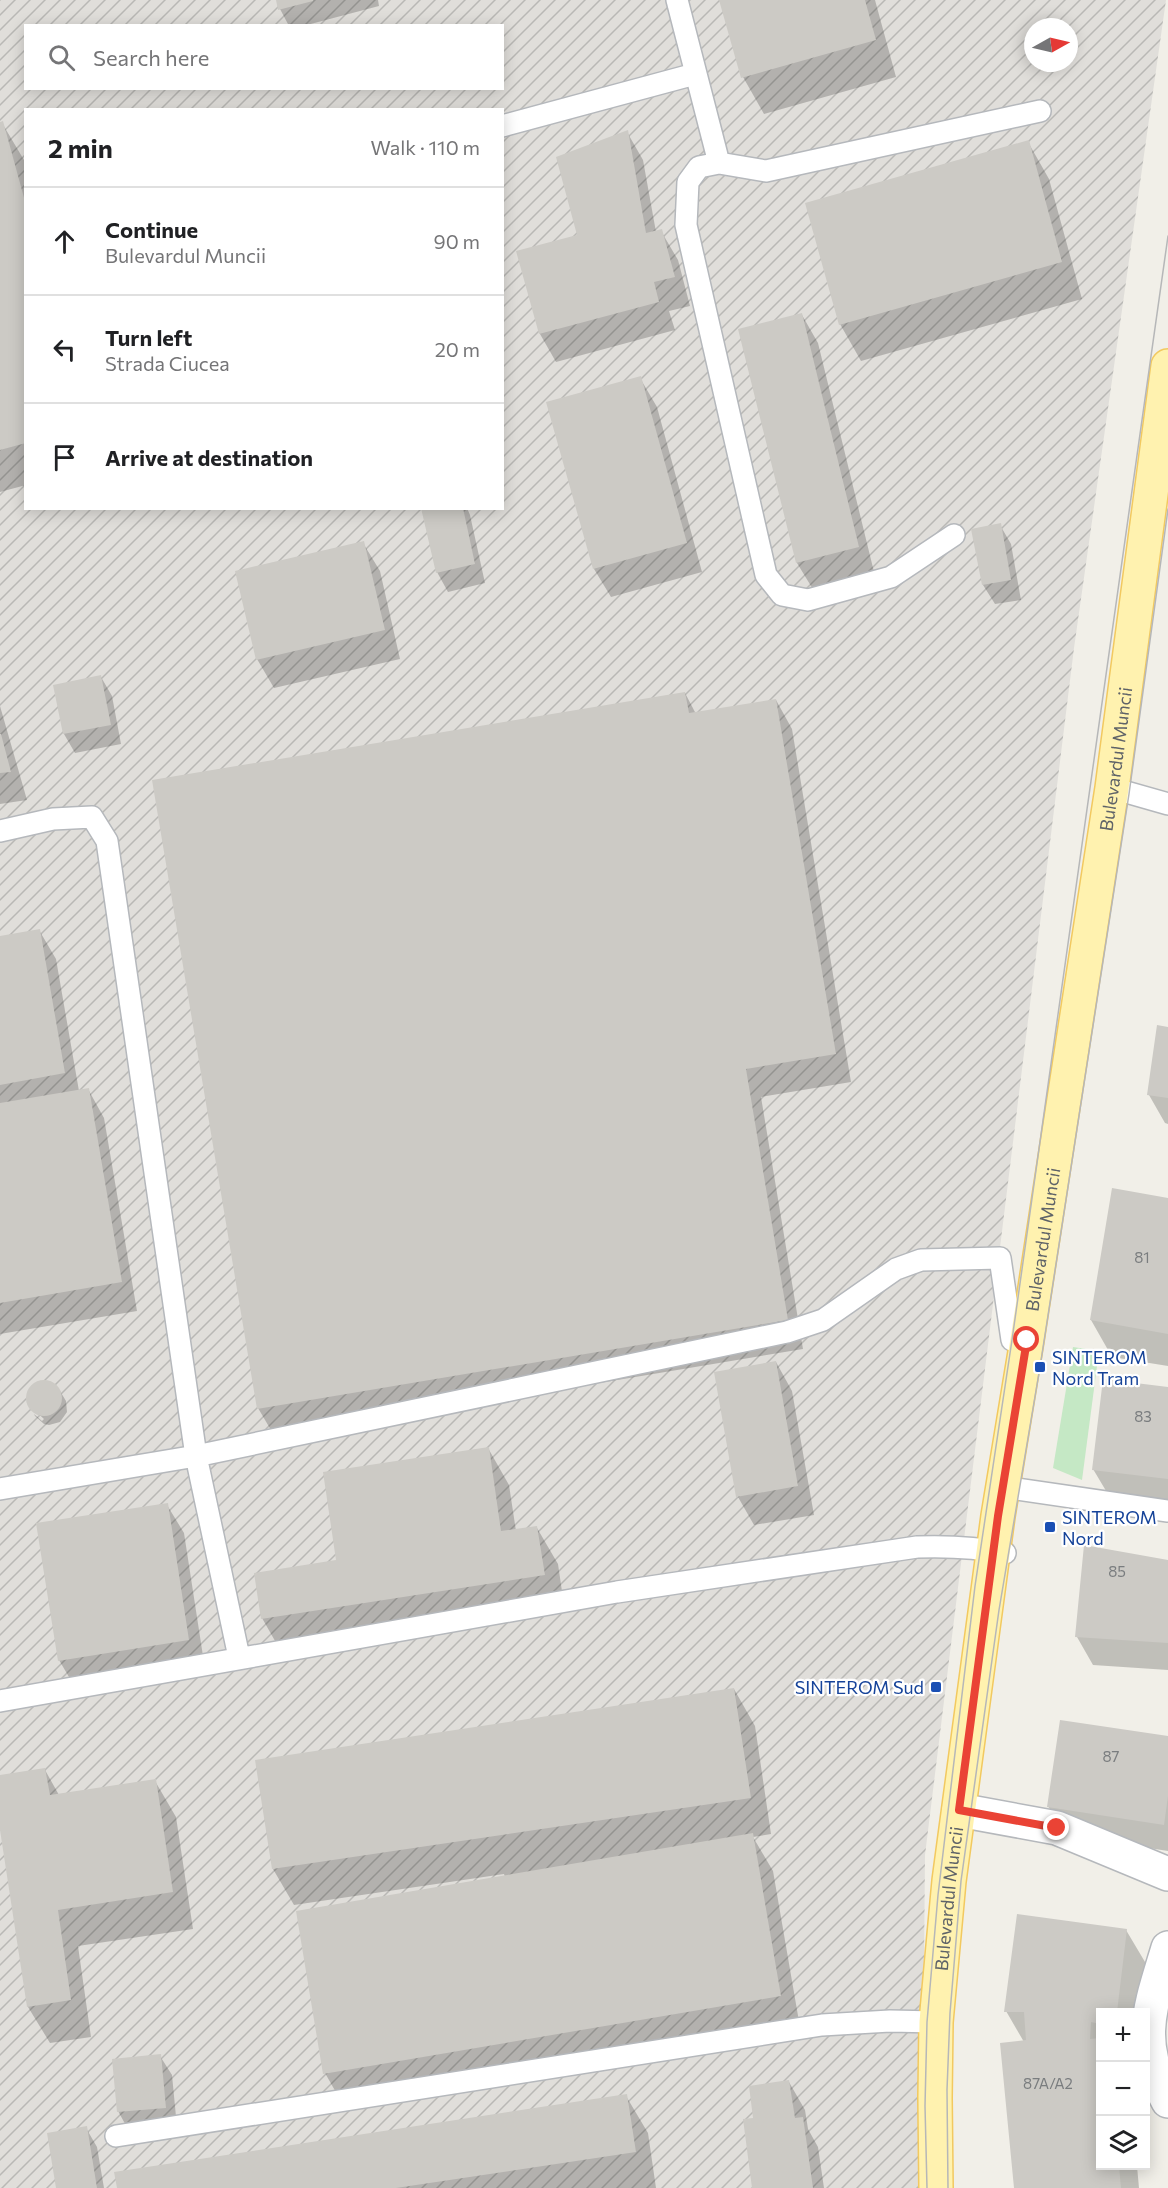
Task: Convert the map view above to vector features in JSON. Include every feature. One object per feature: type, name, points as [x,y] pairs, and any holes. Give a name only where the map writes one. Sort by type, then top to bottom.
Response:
[{"type":"main road","name":"Bulevardul Muncii","points":[[936,2188],[934,2098],[936,2022],[949,1881],[1001,1552],[1003,1487],[1112,788],[1168,366]]},
{"type":"street","points":[[959,1810],[1057,1828],[1168,1874]]},
{"type":"street","points":[[1168,1948],[1149,2013],[1148,2037],[1150,2057],[1156,2078],[1168,2101]]},
{"type":"lane","points":[[676,0],[718,163]]},
{"type":"lane","points":[[504,125],[695,74]]},
{"type":"lane","points":[[954,535],[891,577],[808,600],[782,595],[766,574],[686,225],[688,182],[699,167],[718,163],[765,171],[1040,111]]},
{"type":"lane","points":[[1112,788],[1168,804]]},
{"type":"lane","points":[[0,831],[53,819],[92,817],[107,842],[196,1456],[239,1657]]},
{"type":"lane","points":[[0,1489],[196,1456],[787,1332],[824,1320],[896,1269],[921,1260],[1000,1258],[1012,1340],[1027,1340]]},
{"type":"lane","points":[[1003,1487],[1168,1511]]},
{"type":"lane","points":[[0,1701],[617,1592],[917,1547],[954,1546],[1001,1552]]},
{"type":"lane","points":[[116,2136],[822,2025],[890,2021],[936,2022]]},
{"type":"shaded area","points":[[0,0],[1166,0],[1074,648],[925,1855],[922,2188],[0,2188]]},
{"type":"green space","points":[[1073,1347],[1099,1351],[1082,1480],[1053,1468]]},
{"type":"building","points":[[276,0],[313,0],[313,1],[278,10]]},
{"type":"building","points":[[719,0],[865,0],[876,40],[741,78]]},
{"type":"building","points":[[3,121],[24,198],[24,444],[0,450],[0,122]]},
{"type":"building","points":[[628,130],[646,233],[662,229],[675,277],[654,282],[659,302],[539,334],[516,251],[577,235],[556,157]]},
{"type":"building","points":[[1029,140],[1062,262],[839,325],[805,203]]},
{"type":"building","points":[[802,313],[859,547],[796,563],[738,329]]},
{"type":"building","points":[[641,376],[687,543],[593,569],[546,402]]},
{"type":"building","points":[[421,510],[463,510],[475,564],[436,573]]},
{"type":"building","points":[[1001,523],[1011,580],[982,585],[971,529]]},
{"type":"building","points":[[364,541],[385,630],[256,660],[235,571]]},
{"type":"building","points":[[101,675],[111,725],[63,734],[53,685]]},
{"type":"building","points":[[685,692],[689,713],[776,699],[836,1054],[746,1069],[788,1320],[257,1409],[152,780]]},
{"type":"building","points":[[1,734],[11,772],[0,773]]},
{"type":"building","points":[[40,929],[65,1073],[0,1085],[0,936]]},
{"type":"building","points":[[1157,1025],[1168,1027],[1168,1098],[1147,1095]]},
{"type":"building","points":[[89,1088],[122,1282],[0,1303],[0,1103]]},
{"type":"building","points":[[1112,1188],[1168,1198],[1168,1334],[1090,1320]]},
{"type":"building","points":[[776,1361],[798,1486],[736,1497],[714,1372]]},
{"type":"building","points":[[1103,1379],[1168,1387],[1168,1479],[1092,1470]]},
{"type":"building","points":[[44,1380],[57,1385],[62,1398],[57,1411],[44,1416],[31,1411],[26,1398],[31,1385]]},
{"type":"building","points":[[489,1447],[501,1531],[537,1526],[545,1575],[261,1619],[254,1573],[336,1560],[323,1472]]},
{"type":"building","points":[[168,1503],[189,1640],[58,1661],[36,1523]]},
{"type":"building","points":[[1084,1545],[1168,1560],[1168,1643],[1075,1637]]},
{"type":"building","points":[[734,1688],[751,1798],[272,1869],[255,1760]]},
{"type":"building","points":[[1060,1720],[1168,1736],[1168,1796],[1164,1825],[1047,1807]]},
{"type":"building","points":[[45,1768],[50,1795],[156,1779],[173,1892],[58,1910],[71,2000],[27,2007],[0,1830],[0,1775]]},
{"type":"building","points":[[753,1833],[781,1996],[323,2074],[296,1911]]},
{"type":"building","points":[[1017,1914],[1127,1929],[1117,2008],[1096,2008],[1096,2023],[1091,2022],[1090,2039],[1096,2038],[1096,2170],[1119,2170],[1121,2188],[1014,2188],[1000,2043],[1026,2040],[1024,2012],[1004,2012]]},
{"type":"building","points":[[161,2054],[166,2108],[117,2112],[112,2059]]},
{"type":"building","points":[[789,2080],[795,2118],[803,2117],[813,2188],[752,2188],[743,2119],[753,2118],[749,2086]]},
{"type":"building","points":[[627,2094],[636,2152],[396,2188],[117,2188],[114,2172]]},
{"type":"building","points":[[87,2126],[97,2188],[56,2188],[47,2133]]},
{"type":"tram line","points":[[927,2188],[925,2106],[927,2022],[938,1895],[975,1586],[1012,1340],[1168,236]]},
{"type":"tram line","points":[[948,2188],[947,2090],[950,2013],[961,1881],[999,1610],[1040,1367],[1129,794],[1168,509]]},
{"type":"place","name":"SINTEROM Nord Tram","points":[[1040,1367]]},
{"type":"place","name":"SINTEROM Nord","points":[[1050,1527]]},
{"type":"place","name":"SINTEROM Sud","points":[[936,1687]]},
{"type":"route","points":[[1027,1340],[998,1516],[959,1810],[1057,1828]]}]
